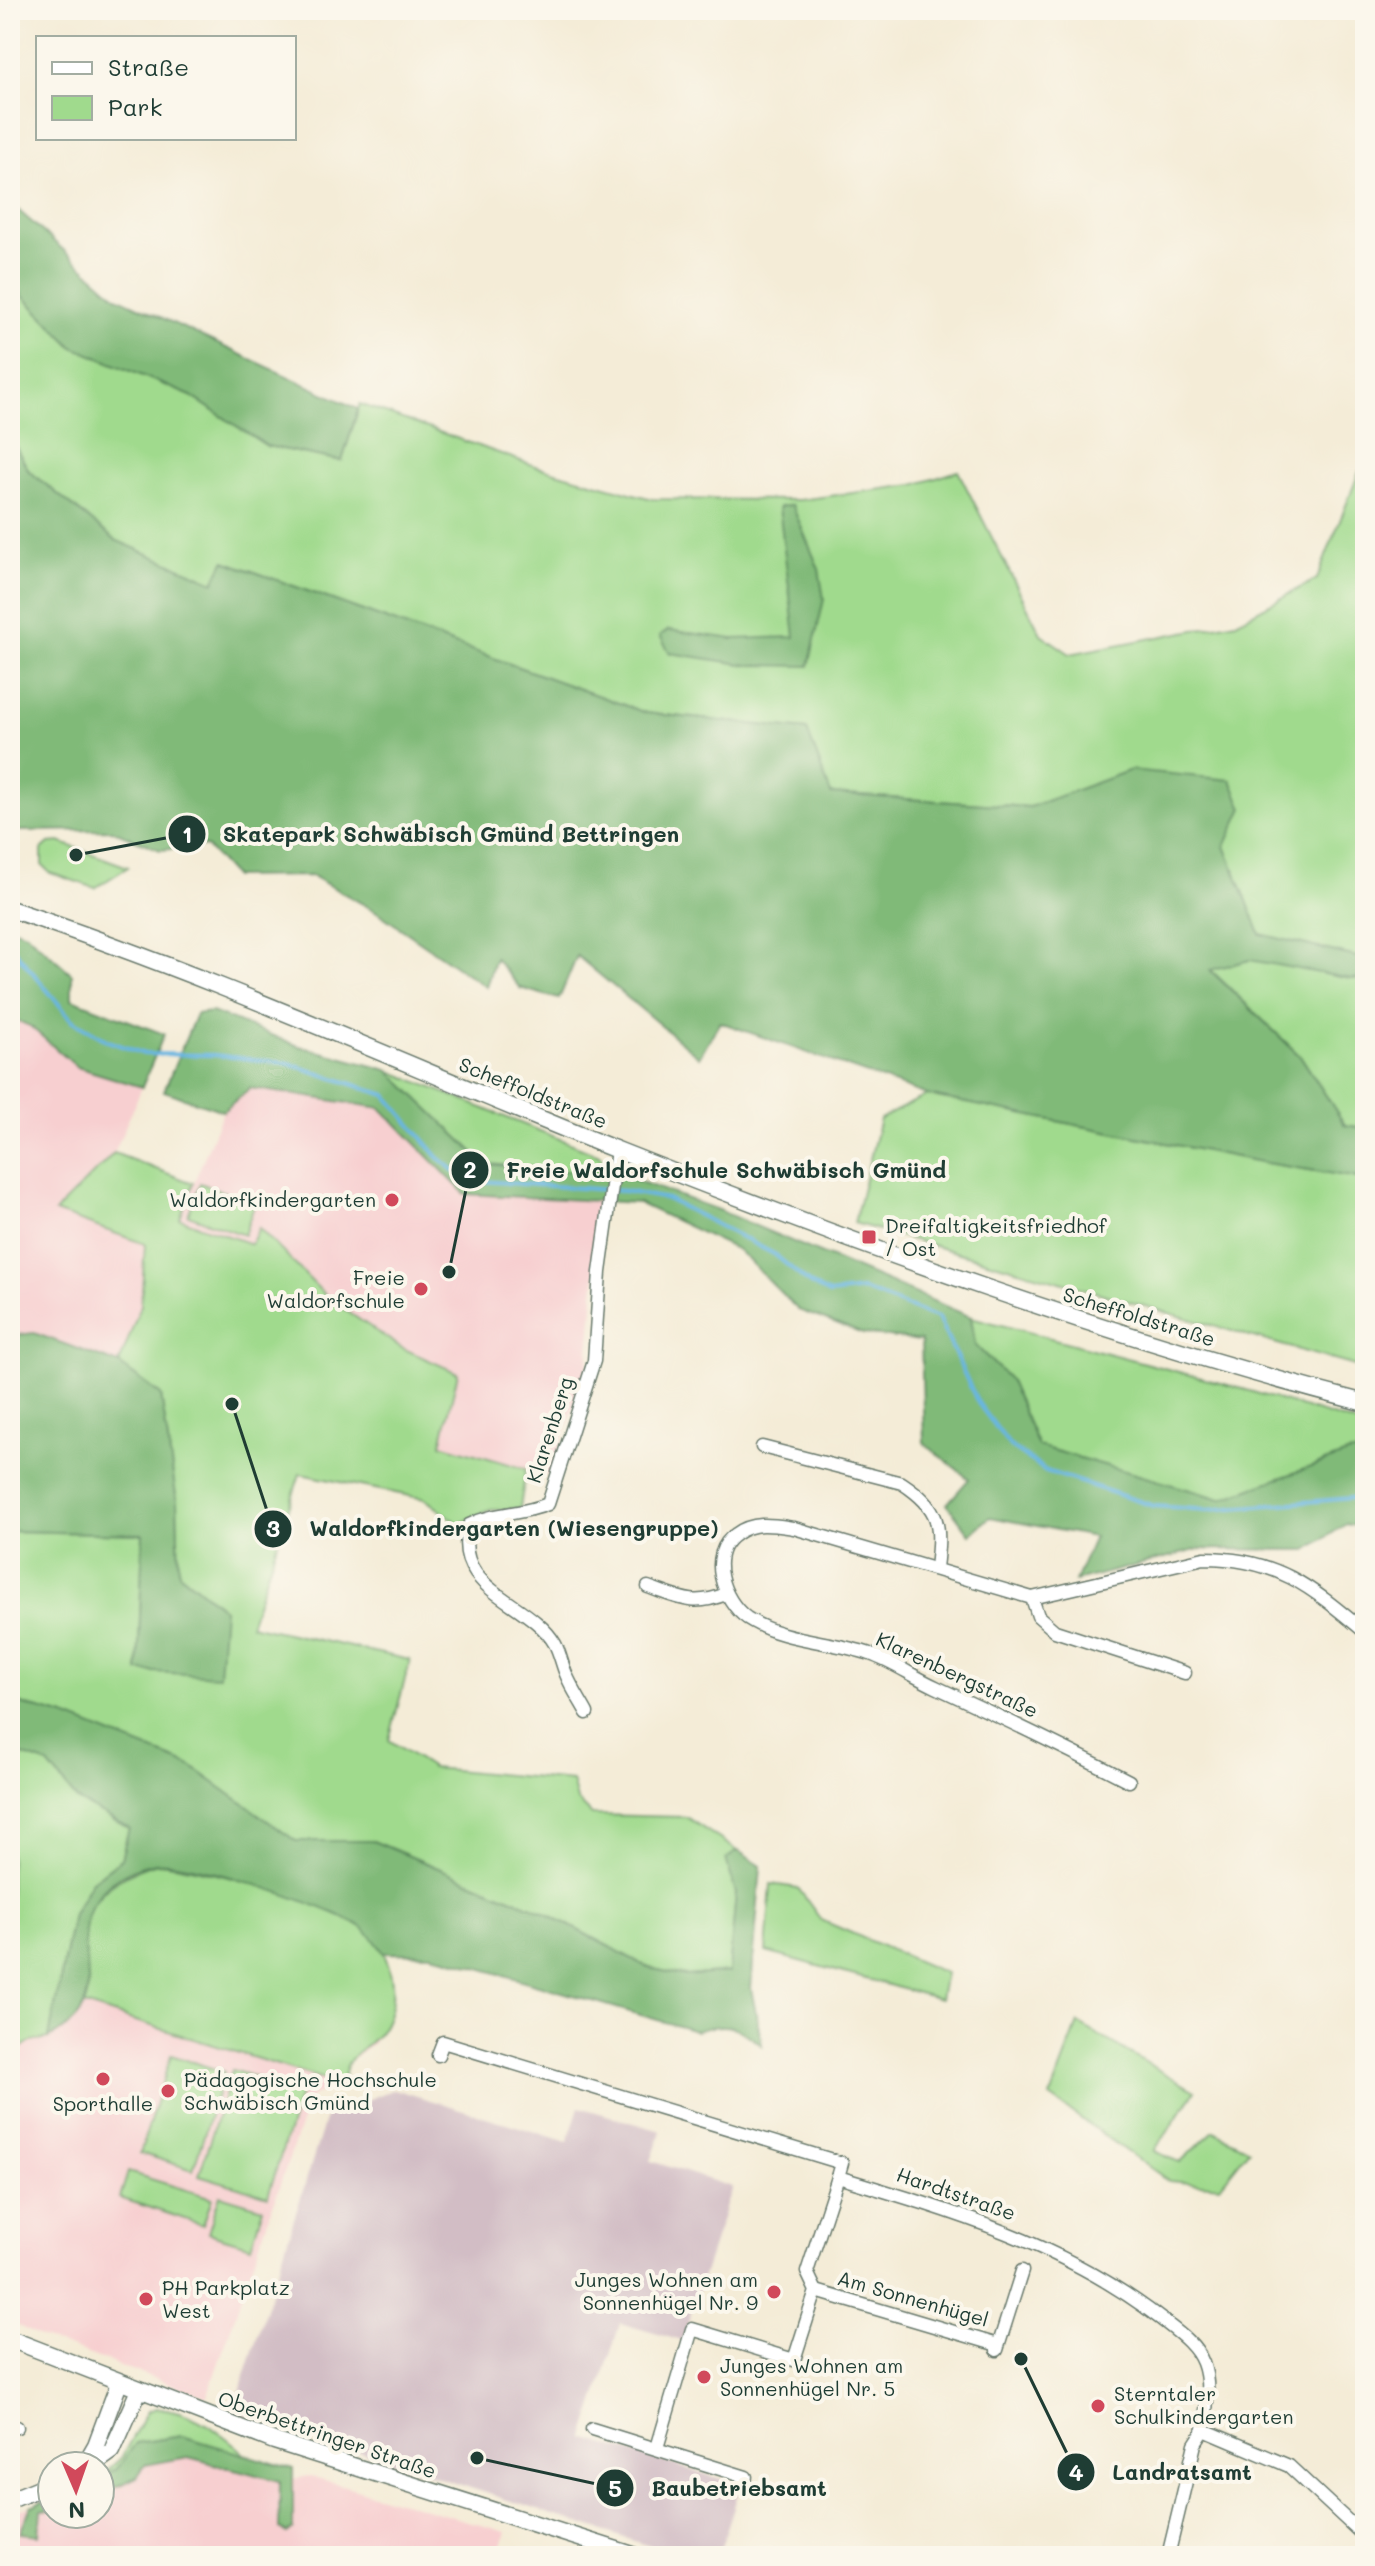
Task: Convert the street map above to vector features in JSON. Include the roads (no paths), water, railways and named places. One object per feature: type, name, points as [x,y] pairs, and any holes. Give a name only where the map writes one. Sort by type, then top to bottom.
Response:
[{"type":"main road","name":"Scheffoldstraße","points":[[10,909],[200,978],[615,1157],[989,1291],[1252,1374],[1365,1403]]},
{"type":"main road","name":"Oberbettringer Straße","points":[[10,2339],[119,2383],[340,2464],[636,2556]]},
{"type":"main road","points":[[93,2450],[119,2383]]},
{"type":"main road","points":[[112,2450],[139,2390]]},
{"type":"main road","points":[[10,2500],[36,2489]]},
{"type":"street","name":"Klarenberg","points":[[587,1713],[567,1677],[554,1643],[525,1615],[490,1590],[476,1573],[464,1544],[469,1525],[491,1514],[529,1512],[548,1504],[594,1361],[615,1157]]},
{"type":"street","points":[[762,1447],[902,1483],[921,1495],[935,1511],[940,1532],[936,1568]]},
{"type":"street","points":[[648,1587],[690,1602],[703,1603],[726,1594],[719,1568],[723,1551],[733,1536],[750,1526],[768,1524],[936,1568],[1032,1598],[1204,1558],[1232,1558],[1285,1572],[1309,1585],[1365,1632]]},
{"type":"street","name":"Klarenbergstraße","points":[[726,1594],[746,1617],[778,1632],[871,1654],[1129,1781]]},
{"type":"street","points":[[1032,1598],[1038,1616],[1055,1631],[1185,1673]]},
{"type":"street","name":"Hardtstraße","points":[[438,2055],[443,2042],[842,2163],[838,2177],[1014,2234],[1070,2260],[1142,2305],[1184,2338],[1203,2364],[1207,2396],[1204,2430],[1195,2444],[1168,2556]]},
{"type":"street","name":"Am Sonnenhügel","points":[[657,2448],[692,2329],[794,2360],[816,2291],[807,2272],[838,2177]]},
{"type":"street","name":"Am Sonnenhügel","points":[[816,2291],[998,2348],[1022,2271]]},
{"type":"street","points":[[592,2429],[746,2477]]},
{"type":"street","points":[[1204,2430],[1289,2466],[1365,2537]]},
{"type":"waterway","points":[[10,945],[72,1020],[108,1041],[144,1054],[214,1055],[287,1063],[386,1095],[438,1157],[466,1180],[624,1191],[667,1199],[774,1254],[810,1284],[829,1294],[863,1290],[938,1318],[978,1403],[1010,1446],[1046,1471],[1154,1506],[1208,1510],[1365,1497]]},
{"type":"place","name":"Skatepark Schwäbisch Gmünd Bettringen","points":[[76,855]]},
{"type":"place","name":"Waldorfkindergarten","points":[[392,1200]]},
{"type":"place","name":"Dreifaltigkeitsfriedhof / Ost","points":[[869,1237]]},
{"type":"place","name":"Freie Waldorfschule Schwäbisch Gmünd","points":[[449,1272]]},
{"type":"place","name":"Freie Waldorfschule","points":[[421,1289]]},
{"type":"place","name":"Waldorfkindergarten (Wiesengruppe)","points":[[232,1404]]},
{"type":"place","name":"Sporthalle","points":[[103,2079]]},
{"type":"place","name":"Pädagogische Hochschule Schwäbisch Gmünd","points":[[168,2091]]},
{"type":"place","name":"Junges Wohnen am Sonnenhügel Nr. 9","points":[[774,2292]]},
{"type":"place","name":"PH Parkplatz West","points":[[146,2299]]},
{"type":"place","name":"Landratsamt","points":[[1021,2359]]},
{"type":"place","name":"Junges Wohnen am Sonnenhügel Nr. 5","points":[[704,2377]]},
{"type":"place","name":"Sterntaler Schulkindergarten","points":[[1098,2406]]},
{"type":"place","name":"Baubetriebsamt","points":[[477,2458]]}]
